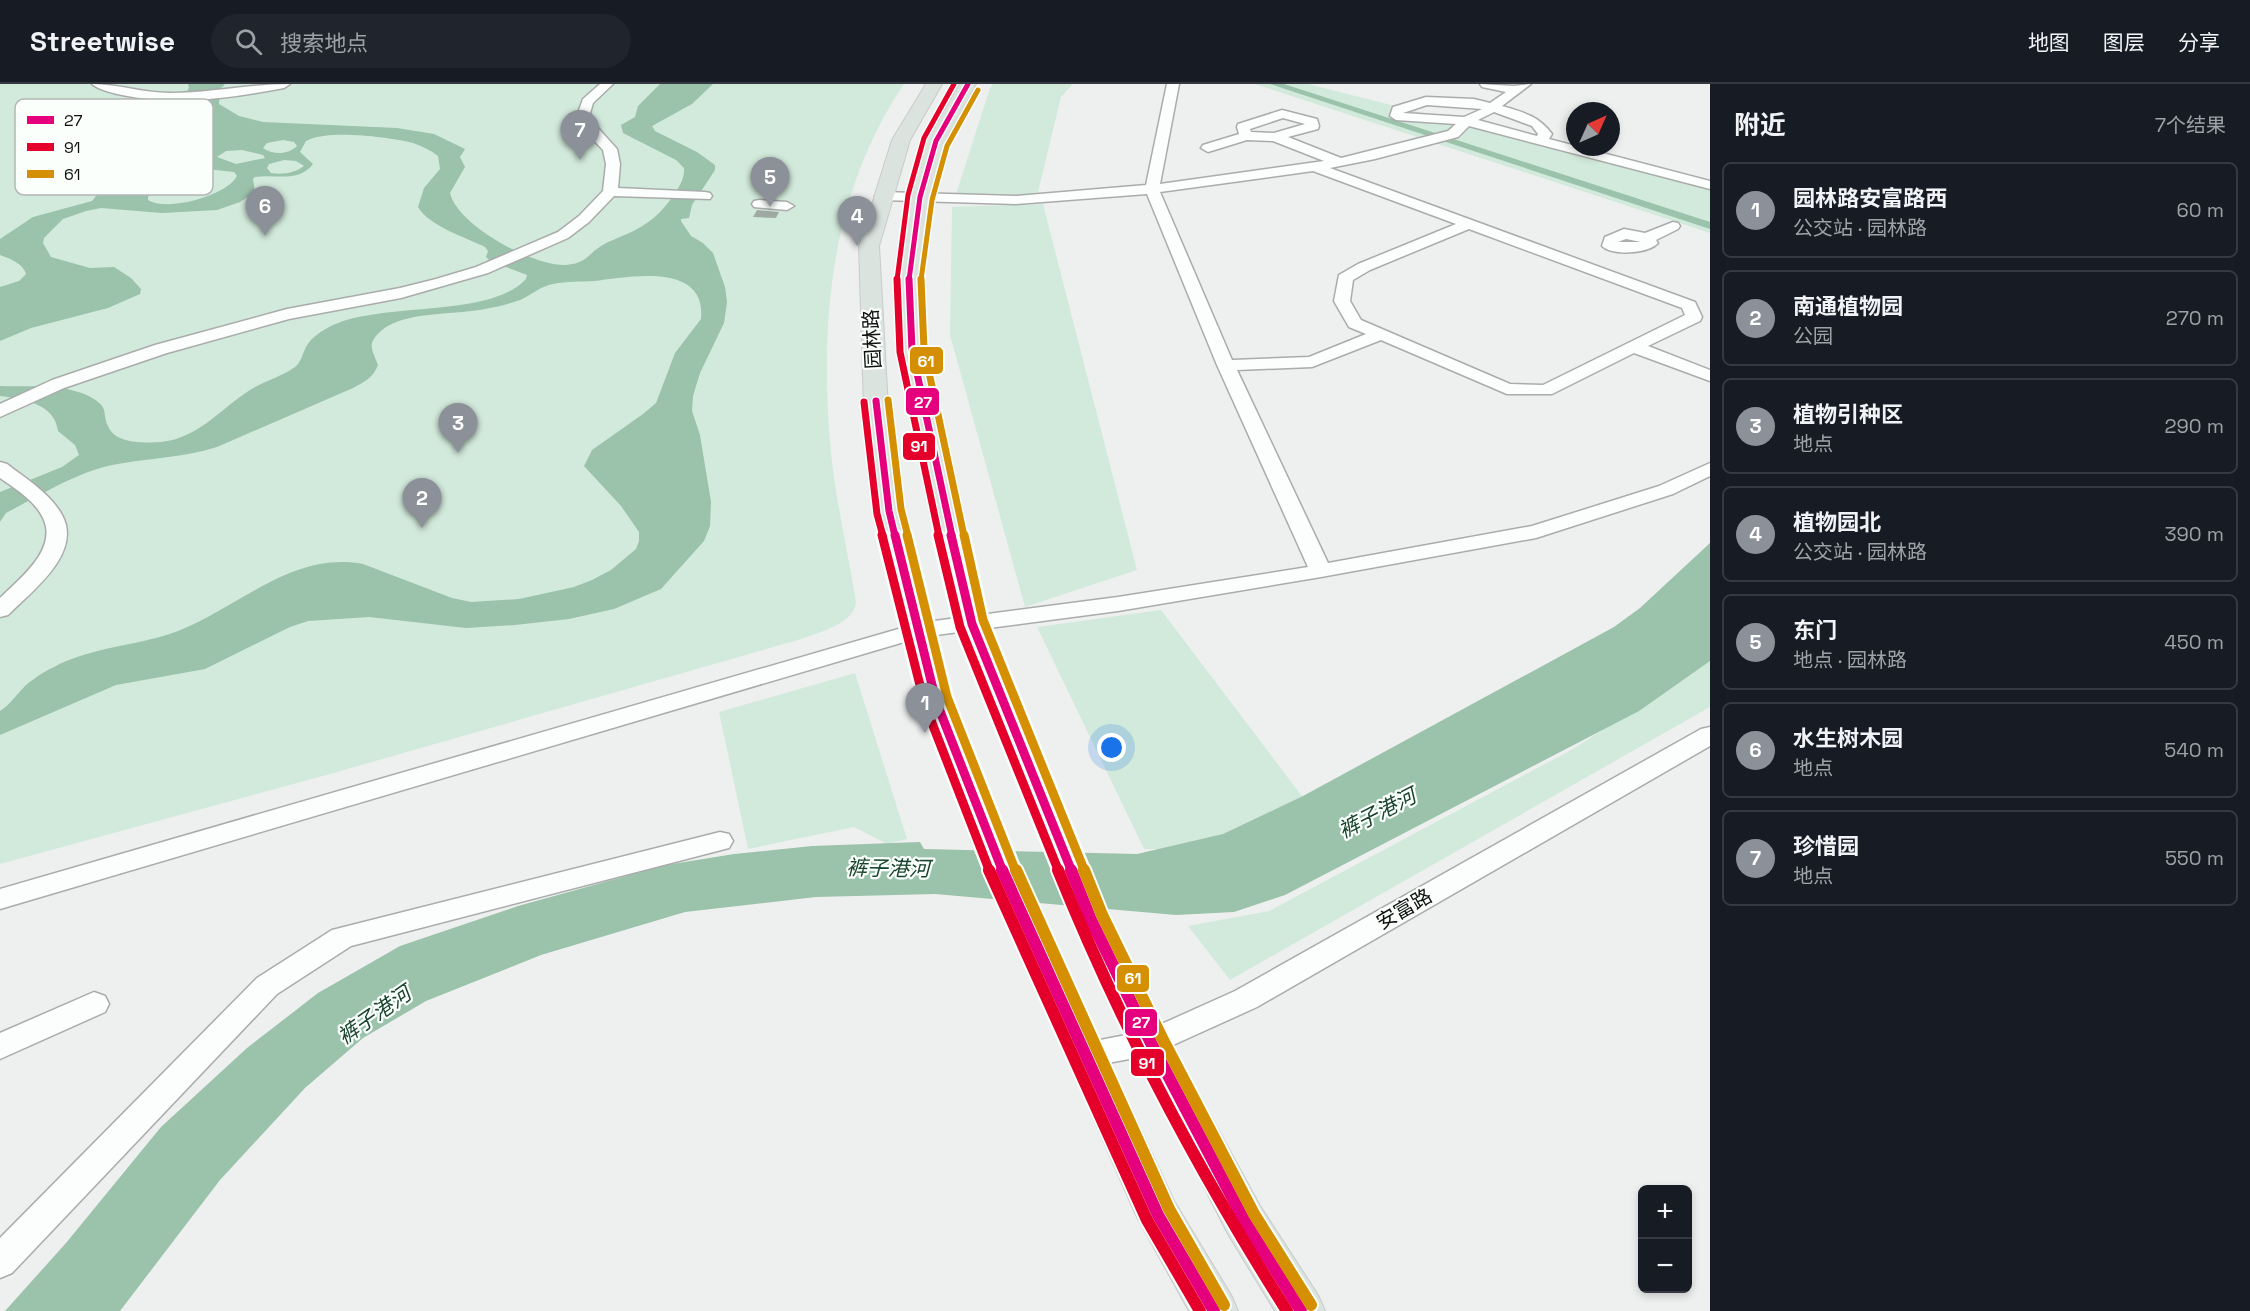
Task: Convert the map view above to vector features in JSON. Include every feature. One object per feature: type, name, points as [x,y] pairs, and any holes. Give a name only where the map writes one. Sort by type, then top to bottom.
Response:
[{"type":"main road","name":"园林路","points":[[934,84],[901,140],[871,233],[868,258],[876,408],[889,511],[944,725],[990,843],[1020,904],[1158,1215],[1214,1311]]},
{"type":"main road","name":"园林路","points":[[968,84],[936,141],[920,197],[909,274],[912,350],[940,487],[972,624],[1091,920],[1151,1042],[1244,1220],[1301,1311]]},
{"type":"street","points":[[98,84],[134,94],[176,95],[229,93],[284,84]]},
{"type":"street","points":[[3,410],[58,384],[161,349],[287,314],[411,290],[482,270],[537,248],[562,235],[584,219],[610,192],[613,164],[610,149],[592,130],[584,113],[587,102],[607,84]]},
{"type":"street","points":[[1173,84],[1152,189],[1226,365],[1321,571]]},
{"type":"street","points":[[1486,84],[1521,87]]},
{"type":"street","points":[[882,196],[1016,200],[1152,189],[1340,162],[1453,134],[1466,121],[1521,87]]},
{"type":"street","points":[[1541,141],[1545,134],[1537,123],[1474,103],[1426,101],[1397,110],[1396,116],[1466,121],[1541,141],[1710,185]]},
{"type":"street","points":[[1208,148],[1246,136],[1275,137],[1312,126],[1312,122],[1282,114],[1243,127],[1246,136]]},
{"type":"street","points":[[1275,137],[1340,162]]},
{"type":"street","points":[[1314,166],[1689,304],[1694,317],[1546,390],[1507,389],[1355,323],[1342,301],[1345,278],[1364,267],[1469,224]]},
{"type":"street","points":[[1622,175],[1665,188]]},
{"type":"street","points":[[610,192],[701,196]]},
{"type":"street","points":[[1683,194],[1710,194]]},
{"type":"street","points":[[759,204],[787,206]]},
{"type":"street","points":[[1574,262],[1610,246],[1610,240],[1624,234],[1647,238],[1673,226]]},
{"type":"street","points":[[1226,365],[1312,362],[1382,334]]},
{"type":"street","points":[[1634,347],[1710,376]]},
{"type":"street","points":[[0,900],[919,630],[1118,604],[1321,571],[1536,532],[1666,490],[1710,469]]},
{"type":"street","points":[[0,610],[26,585],[52,554],[57,535],[54,517],[5,472]]},
{"type":"street","name":"安富路","points":[[1086,1054],[1151,1042],[1246,999],[1710,735]]},
{"type":"street","points":[[0,1262],[267,986],[342,938],[720,841]]},
{"type":"street","points":[[0,1047],[94,1004]]},
{"type":"shaded area","points":[[0,84],[904,84],[879,126],[860,170],[845,215],[835,261],[829,309],[827,356],[831,453],[856,602],[849,617],[833,627],[798,640],[330,774],[0,864]]},
{"type":"shaded area","points":[[993,84],[1073,84],[1061,97],[1037,196],[956,194]]},
{"type":"shaded area","points":[[1255,84],[1308,84],[1566,149],[1566,156],[1592,156],[1710,186],[1710,233]]},
{"type":"shaded area","points":[[1043,204],[1137,570],[1025,607],[950,335],[952,207]]},
{"type":"shaded area","points":[[1161,610],[1314,812],[1231,850],[1144,849],[1037,627]]},
{"type":"shaded area","points":[[1710,661],[1710,707],[1230,980],[1188,926],[1269,911],[1573,749]]},
{"type":"shaded area","points":[[855,673],[907,839],[887,844],[854,827],[748,849],[719,712]]},
{"type":"water","points":[[188,84],[225,84],[220,89],[219,104],[239,116],[263,122],[397,128],[434,134],[465,149],[460,157],[465,167],[450,193],[467,218],[481,230],[517,252],[552,264],[566,265],[583,260],[604,244],[635,230],[654,218],[665,207],[682,181],[684,168],[676,160],[623,133],[621,125],[635,117],[638,106],[660,84],[713,84],[692,104],[652,126],[655,131],[697,152],[715,165],[715,170],[692,205],[689,218],[681,219],[681,221],[691,236],[713,253],[725,287],[727,302],[724,323],[700,373],[693,396],[692,411],[700,435],[711,502],[710,526],[704,541],[661,589],[614,609],[569,619],[515,625],[466,628],[369,617],[308,621],[290,627],[205,669],[116,685],[0,735],[0,711],[29,682],[49,670],[92,652],[150,640],[178,631],[201,621],[267,584],[290,573],[313,566],[337,562],[363,564],[452,598],[471,602],[519,599],[574,587],[592,580],[611,570],[636,549],[639,541],[639,532],[621,506],[584,466],[592,450],[656,403],[675,353],[701,319],[699,301],[691,288],[678,280],[644,276],[558,283],[503,305],[417,317],[392,324],[382,330],[372,343],[372,351],[378,365],[374,373],[353,388],[217,447],[112,465],[84,473],[6,513],[0,522],[0,492],[62,467],[79,455],[75,445],[58,431],[56,422],[45,409],[28,401],[0,396],[0,386],[73,390],[94,399],[102,406],[108,426],[117,436],[131,441],[161,442],[187,435],[198,429],[250,390],[295,367],[311,340],[333,325],[354,318],[380,314],[463,305],[510,291],[526,279],[527,275],[490,261],[486,257],[488,251],[485,247],[439,225],[423,214],[418,207],[424,188],[440,169],[438,156],[413,143],[358,135],[328,135],[306,141],[300,152],[313,164],[307,170],[294,176],[255,177],[253,179],[255,192],[240,202],[217,210],[162,213],[101,208],[63,219],[44,238],[43,243],[51,257],[90,268],[114,267],[131,278],[141,289],[140,294],[108,308],[31,328],[0,341],[0,287],[19,281],[26,274],[19,264],[0,255],[0,239],[33,217],[92,201],[97,195],[150,195],[148,200],[157,203],[181,203],[213,195],[237,176],[234,172],[213,170],[213,99],[182,99],[189,88]],"holes":[[[283,140],[294,142],[297,146],[289,151],[276,153],[263,148],[267,143]],[[242,150],[263,155],[265,158],[236,164],[217,157],[226,151]],[[284,160],[296,161],[304,166],[284,174],[271,173],[267,168],[269,164]]]},
{"type":"water","points":[[1270,84],[1284,84],[1710,222],[1710,229]]},
{"type":"water","name":"裤子港河","points":[[1710,543],[1710,661],[1639,711],[1285,895],[1234,912],[1176,915],[935,894],[816,897],[685,912],[541,955],[426,1001],[363,1038],[305,1088],[220,1180],[120,1311],[5,1311],[66,1243],[161,1127],[247,1048],[318,993],[400,946],[518,906],[666,865],[734,854],[812,846],[920,842],[924,849],[1137,854],[1223,834],[1303,796],[1614,627],[1640,608]]},
{"type":"building","points":[[757,210],[779,212],[776,218],[753,217]]},
{"type":"transit line","name":"91","points":[[954,84],[924,138],[908,195],[897,274],[900,352],[928,490],[960,627],[1080,925],[1140,1049],[1233,1226],[1287,1311]]},
{"type":"transit line","name":"27","points":[[968,84],[936,141],[920,197],[909,274],[912,350],[940,487],[972,624],[1091,920],[1151,1043],[1244,1220],[1301,1311]]},
{"type":"transit line","name":"61","points":[[978,90],[947,146],[932,200],[921,275],[924,349],[983,620],[1102,915],[1162,1038],[1254,1214],[1311,1305]]},
{"type":"transit line","name":"61","points":[[888,400],[901,509],[947,697],[1001,838],[1169,1209],[1224,1305]]},
{"type":"transit line","name":"27","points":[[876,401],[889,511],[936,701],[990,843],[1158,1215],[1214,1311]]},
{"type":"transit line","name":"91","points":[[864,402],[877,514],[925,705],[979,848],[1147,1220],[1200,1311]]},
{"type":"place","name":"珍惜园","points":[[580,160]]},
{"type":"place","name":"东门","points":[[770,207]]},
{"type":"place","name":"水生树木园","points":[[265,236]]},
{"type":"place","name":"植物园北","points":[[857,246]]},
{"type":"place","name":"植物引种区","points":[[458,453]]},
{"type":"place","name":"南通植物园","points":[[422,528]]},
{"type":"place","name":"园林路安富路西","points":[[925,733]]}]
